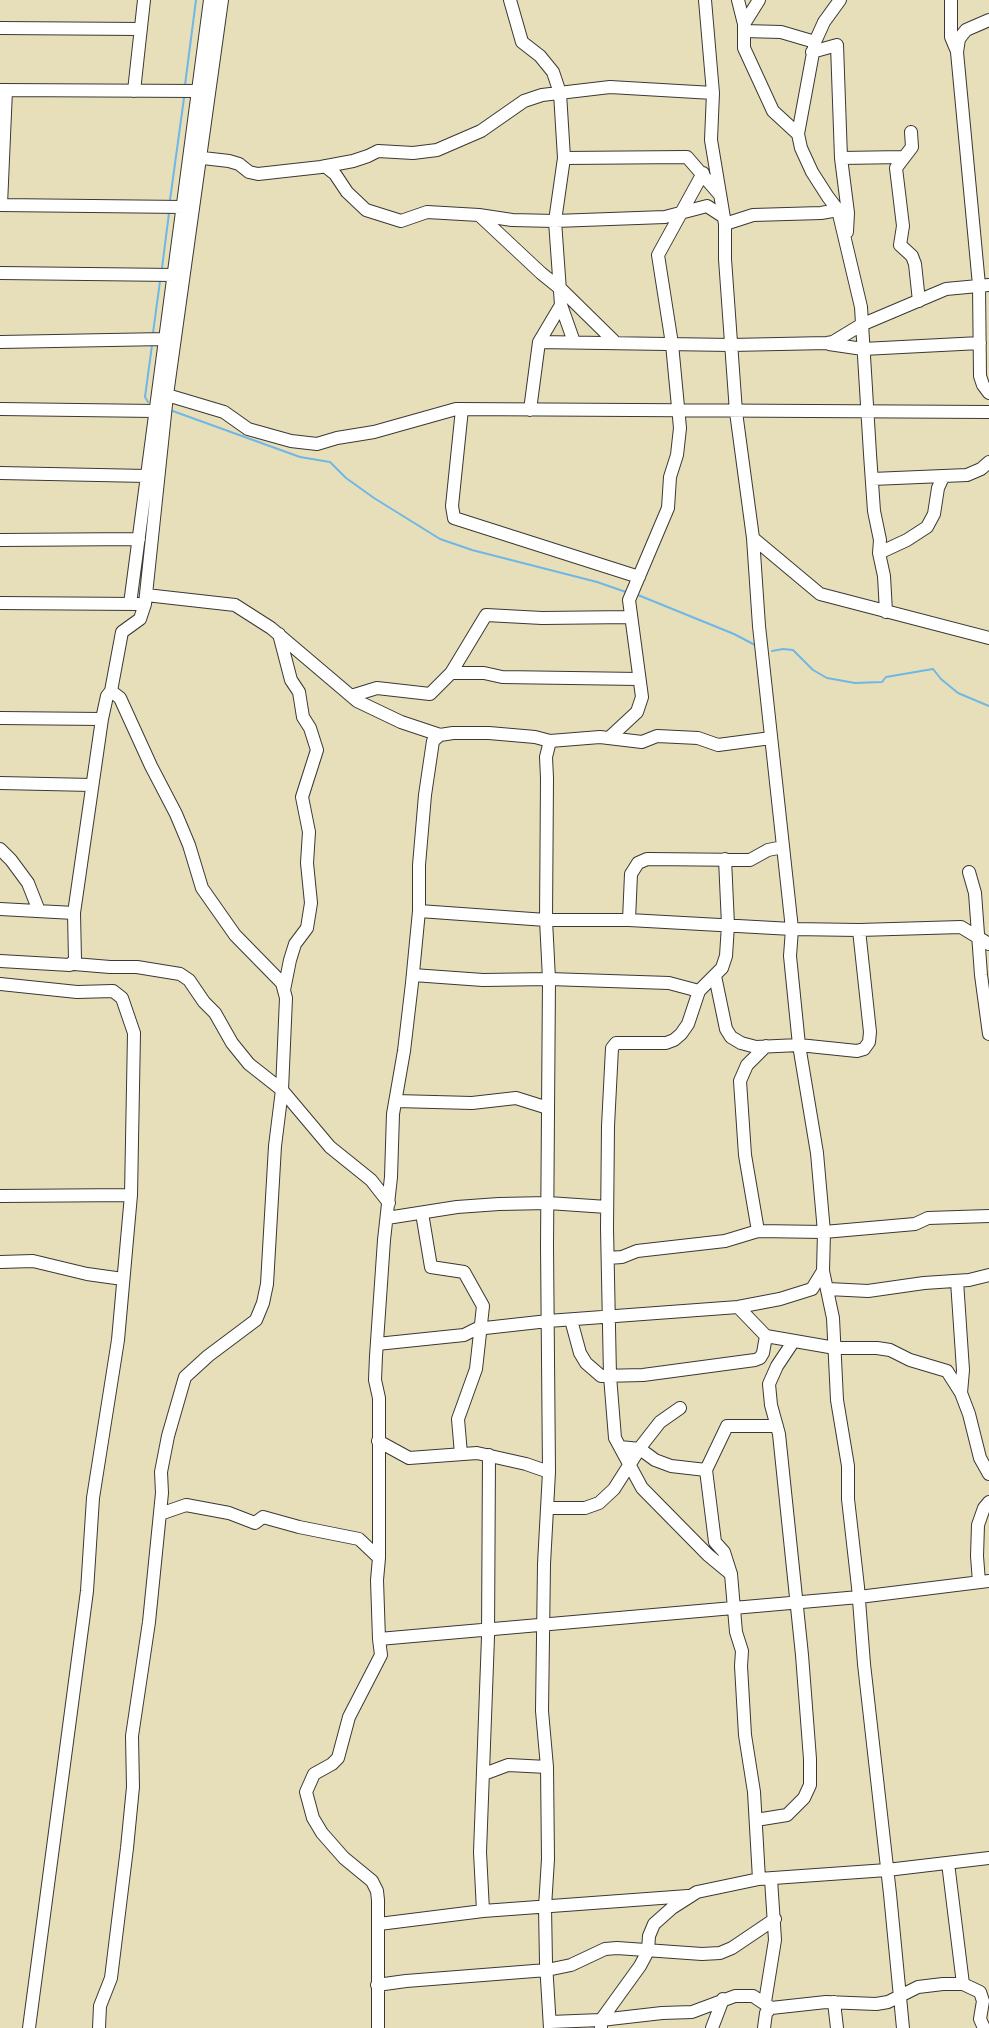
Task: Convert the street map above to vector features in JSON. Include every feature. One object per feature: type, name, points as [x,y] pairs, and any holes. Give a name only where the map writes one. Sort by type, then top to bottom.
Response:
[{"type":"street","points":[[134,91],[144,0]]},
{"type":"street","points":[[130,604],[183,207],[195,157],[198,91],[210,0]]},
{"type":"street","points":[[74,964],[74,913],[102,719],[107,696],[111,691],[122,632],[140,619],[146,599],[195,157],[222,0]]},
{"type":"street","points":[[510,0],[522,42],[540,56],[553,72],[560,93],[564,158],[555,221],[561,304],[574,342]]},
{"type":"street","points":[[705,0],[713,93],[711,140],[724,220],[736,412],[753,538],[759,626],[792,929],[790,956],[799,1045],[817,1153],[824,1232],[823,1271],[828,1289],[835,1348],[837,1400],[848,1466],[848,1499],[864,1664],[903,2028]]},
{"type":"street","points":[[738,0],[744,28],[744,48],[773,111],[798,134]]},
{"type":"street","points":[[744,28],[759,0]]},
{"type":"street","points":[[840,0],[824,22],[814,47],[798,134],[801,148],[812,172],[838,210],[861,308],[874,511],[880,540],[879,553],[884,576],[886,612]]},
{"type":"street","points":[[951,0],[951,36],[957,52]]},
{"type":"street","points":[[989,21],[966,30],[958,39],[957,52],[984,285],[980,376],[982,385],[989,393]]},
{"type":"street","points":[[0,28],[141,28]]},
{"type":"street","points":[[744,28],[781,32],[814,47],[837,45],[841,158],[848,213],[846,242]]},
{"type":"street","points":[[195,157],[230,161],[239,164],[249,172],[258,174],[324,166],[361,159],[378,151],[413,153],[437,150],[482,131],[524,101],[542,95],[610,87],[713,93]]},
{"type":"street","points":[[183,207],[1,205],[3,90],[198,91]]},
{"type":"street","points":[[911,132],[912,147],[896,168],[903,226],[899,240],[900,245],[912,255],[915,264],[919,301]]},
{"type":"street","points":[[564,158],[687,157],[720,195]]},
{"type":"street","points":[[841,158],[904,157]]},
{"type":"street","points":[[324,166],[335,174],[347,192],[366,210],[401,221],[427,212],[479,215],[512,220],[555,221],[665,217],[707,206],[724,220],[753,215],[821,213],[838,210]]},
{"type":"street","points":[[609,738],[638,712],[642,697],[629,600],[668,508],[670,477],[677,455],[680,428],[672,344],[658,255],[703,173]]},
{"type":"street","points":[[479,215],[518,253],[560,288],[616,343]]},
{"type":"street","points":[[0,273],[174,275]]},
{"type":"street","points":[[827,343],[946,289],[984,285]]},
{"type":"street","points":[[530,410],[539,342],[561,304]]},
{"type":"street","points":[[0,342],[165,339]]},
{"type":"street","points":[[539,342],[731,345],[827,343],[863,349],[981,343]]},
{"type":"street","points":[[167,395],[224,412],[248,429],[291,441],[317,444],[462,409],[989,412]]},
{"type":"street","points":[[0,409],[155,411]]},
{"type":"street","points":[[462,409],[452,506],[454,518],[639,577]]},
{"type":"street","points":[[872,479],[967,475],[981,469],[989,462]]},
{"type":"street","points":[[0,473],[147,476]]},
{"type":"street","points":[[879,553],[907,540],[927,527],[934,514],[938,488],[943,477]]},
{"type":"street","points":[[753,538],[820,594],[989,638]]},
{"type":"street","points":[[0,540],[139,539]]},
{"type":"street","points":[[0,603],[130,604],[146,599],[235,605],[279,634],[357,701],[401,722],[440,735],[489,733],[535,737],[550,741],[609,738],[642,742],[657,736],[698,738],[718,745],[771,738]]},
{"type":"street","points":[[351,696],[377,688],[430,694],[451,673],[486,615],[542,618],[630,617]]},
{"type":"street","points":[[279,634],[291,680],[299,692],[303,717],[310,728],[317,750],[302,796],[309,832],[308,863],[311,903],[308,928],[295,944],[284,990]]},
{"type":"street","points":[[451,673],[484,673],[502,677],[639,679]]},
{"type":"street","points":[[99,2028],[100,2006],[111,1978],[127,1848],[133,1787],[132,1736],[149,1623],[160,1514],[162,1463],[185,1377],[208,1356],[256,1320],[263,1303],[267,1284],[275,1146],[282,1090],[286,998],[282,983],[276,975],[234,935],[202,888],[189,844],[176,814],[120,698],[111,691]]},
{"type":"street","points":[[0,718],[102,719]]},
{"type":"street","points":[[378,2028],[378,1900],[372,1881],[344,1858],[322,1833],[313,1818],[306,1792],[314,1774],[338,1758],[349,1717],[381,1655],[376,1580],[379,1558],[379,1398],[375,1380],[377,1344],[396,1101],[404,1051],[419,911],[419,865],[425,795],[433,741],[440,735]]},
{"type":"street","points":[[550,741],[546,757],[546,920],[549,979],[549,1472],[544,1564],[542,1712],[547,1767],[548,1859],[545,1907],[550,2025],[601,2024],[662,2013],[692,2012],[735,1996],[753,1996],[768,2005],[834,2002],[876,2004],[888,2002],[918,1987],[963,1984],[984,1990],[981,2019],[984,2028]]},
{"type":"street","points":[[0,783],[92,785]]},
{"type":"street","points":[[629,920],[631,874],[638,862],[647,859],[750,860],[768,850],[783,847]]},
{"type":"street","points":[[0,849],[28,883],[39,911]]},
{"type":"street","points":[[725,859],[728,925],[726,956],[722,968],[699,991],[688,1024],[674,1040],[666,1043],[615,1043],[612,1048],[608,1126],[608,1258],[610,1376],[615,1438],[642,1488],[708,1555],[731,1574]]},
{"type":"street","points":[[969,872],[984,941],[981,975],[989,1034]]},
{"type":"street","points":[[0,909],[74,913]]},
{"type":"street","points":[[419,911],[546,920],[629,920],[792,929],[961,927],[984,941]]},
{"type":"street","points":[[715,976],[726,1029],[731,1037],[748,1045],[799,1045],[857,1051],[864,1049],[869,1042],[870,1032],[859,930]]},
{"type":"street","points":[[0,961],[137,967],[180,974],[189,980],[204,1002],[215,1013],[232,1043],[249,1064],[282,1090],[330,1147],[371,1180],[389,1203]]},
{"type":"street","points":[[413,975],[483,980],[549,979],[669,983],[699,991]]},
{"type":"street","points":[[0,984],[77,992],[113,991],[122,998],[134,1033],[131,1195],[118,1341],[93,1498],[87,1591],[29,2028]]},
{"type":"street","points":[[758,1231],[745,1155],[740,1081],[747,1065],[766,1046]]},
{"type":"street","points":[[396,1101],[472,1103],[516,1098],[548,1108]]},
{"type":"street","points":[[0,1196],[131,1195]]},
{"type":"street","points":[[387,1218],[457,1207],[548,1203],[608,1207]]},
{"type":"street","points":[[422,1213],[431,1267],[464,1272],[483,1306],[476,1369],[458,1419],[461,1454]]},
{"type":"street","points":[[608,1258],[622,1257],[637,1251],[725,1241],[758,1231],[824,1232],[915,1224],[928,1218],[989,1216]]},
{"type":"street","points":[[0,1262],[33,1261],[87,1274],[123,1278]]},
{"type":"street","points":[[377,1344],[464,1335],[476,1329],[548,1321],[738,1307],[780,1299],[812,1289],[823,1271]]},
{"type":"street","points":[[828,1289],[868,1291],[989,1275]]},
{"type":"street","points":[[957,1281],[963,1370],[962,1393]]},
{"type":"street","points":[[738,1307],[766,1336],[835,1348],[890,1350],[910,1360],[947,1371],[962,1393],[980,1458],[989,1474]]},
{"type":"street","points":[[571,1320],[580,1353],[586,1363],[602,1376],[643,1375],[755,1360],[763,1353],[766,1336]]},
{"type":"street","points":[[756,1820],[787,1815],[804,1798],[810,1785],[810,1759],[799,1631],[779,1434],[771,1405],[769,1384],[777,1366],[793,1342]]},
{"type":"street","points":[[548,1508],[585,1508],[599,1503],[614,1488],[660,1422],[680,1408]]},
{"type":"street","points":[[764,2028],[776,1940],[775,1919],[765,1879],[756,1820],[751,1764],[745,1735],[742,1651],[736,1632],[731,1574],[724,1552],[715,1542],[706,1470],[727,1426],[777,1426]]},
{"type":"street","points":[[378,1441],[409,1458],[477,1453],[549,1472]]},
{"type":"street","points":[[620,1447],[640,1449],[655,1460],[671,1466],[706,1470]]},
{"type":"street","points":[[483,1911],[480,1852],[488,1630],[489,1455]]},
{"type":"street","points":[[379,1639],[813,1602],[984,1582],[977,1556],[978,1525],[984,1508],[989,1502]]},
{"type":"street","points":[[160,1514],[186,1505],[229,1513],[255,1523],[263,1517],[359,1539],[379,1558]]},
{"type":"street","points":[[799,1631],[813,1602]]},
{"type":"street","points":[[484,1774],[508,1765],[547,1767]]},
{"type":"street","points":[[601,2024],[648,1951],[649,1936],[654,1924],[672,1908],[697,1892],[765,1879],[887,1870],[989,1858]]},
{"type":"street","points":[[948,1863],[963,1984]]},
{"type":"street","points":[[379,1924],[483,1911],[691,1896]]},
{"type":"street","points":[[377,1985],[547,1970],[571,1965],[605,1949],[720,1953],[732,1948],[775,1919]]},
{"type":"street","points":[[712,2028],[723,1999]]},
{"type":"street","points":[[834,2002],[837,2028]]},
{"type":"waterway","points":[[185,85],[196,0]]},
{"type":"waterway","points":[[170,200],[184,98]]},
{"type":"waterway","points":[[162,268],[169,213]]},
{"type":"waterway","points":[[153,333],[160,281]]},
{"type":"waterway","points":[[148,402],[145,397],[152,345]]},
{"type":"waterway","points":[[170,410],[300,457],[330,462],[346,478],[374,498],[440,539],[472,550],[597,582],[626,592]]},
{"type":"waterway","points":[[638,595],[734,634],[755,645]]},
{"type":"waterway","points":[[772,651],[793,650],[813,670],[827,678],[855,683],[882,682],[886,677],[933,669],[958,693],[989,706]]}]
